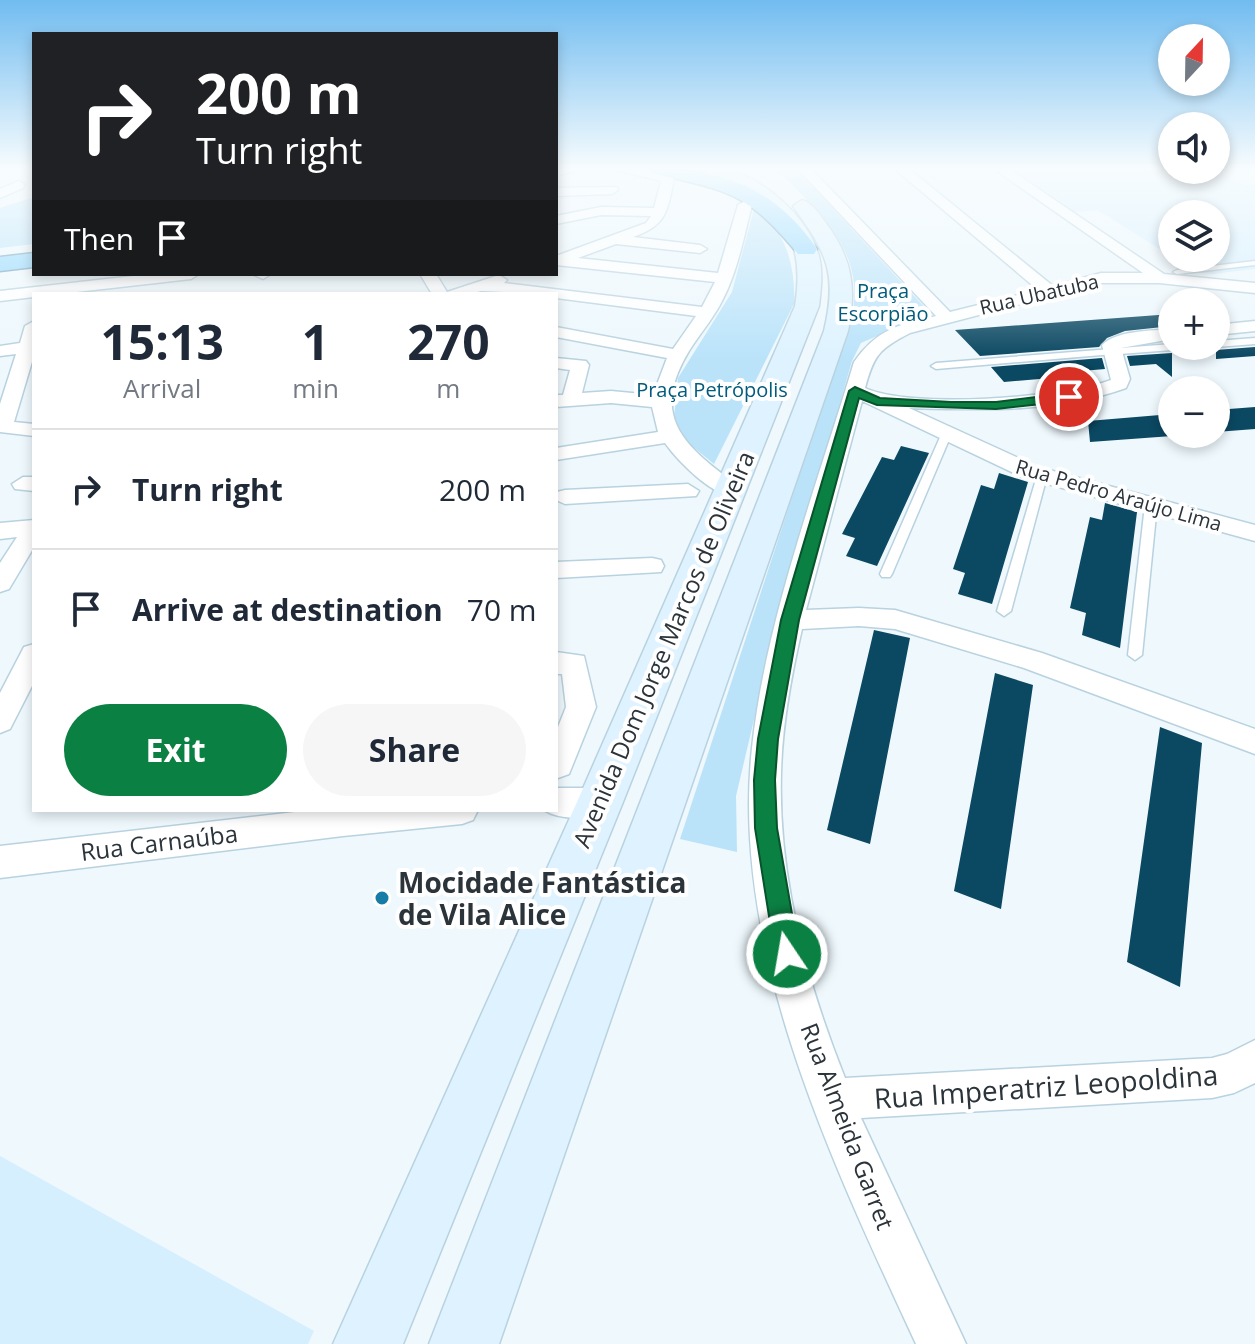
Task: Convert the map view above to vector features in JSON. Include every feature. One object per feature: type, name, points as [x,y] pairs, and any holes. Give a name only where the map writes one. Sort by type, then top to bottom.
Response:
[{"type":"highway","points":[[790,232],[806,249]]},
{"type":"highway","points":[[0,251],[32,248]]},
{"type":"highway","points":[[0,264],[32,260]]},
{"type":"main road","name":"Avenida Dom Jorge Marcos de Oliveira","points":[[368,1344],[600,802],[709,490],[807,306],[811,272],[806,249],[797,232]]},
{"type":"main road","name":"Avenida Dom Jorge Marcos de Oliveira","points":[[464,1344],[657,827],[840,318],[843,287],[835,251],[824,232]]},
{"type":"street","points":[[558,260],[636,232]]},
{"type":"street","points":[[709,490],[668,436],[660,402],[678,355],[707,313],[724,278],[737,232]]},
{"type":"street","points":[[864,232],[946,317]]},
{"type":"street","points":[[977,232],[1048,290]]},
{"type":"street","points":[[1091,232],[1159,278]]},
{"type":"street","points":[[1119,232],[1184,277]]},
{"type":"street","points":[[615,240],[700,249]]},
{"type":"street","points":[[558,260],[724,278]]},
{"type":"street","points":[[59,292],[123,288],[181,276]]},
{"type":"street","points":[[461,292],[511,276]]},
{"type":"street","name":"Rua Ubatuba","points":[[877,343],[904,329],[1101,278],[1184,277],[1255,288]]},
{"type":"street","points":[[481,286],[542,292]]},
{"type":"street","points":[[0,296],[32,294]]},
{"type":"street","points":[[558,294],[707,313]]},
{"type":"street","points":[[1230,329],[1255,326]]},
{"type":"street","points":[[558,332],[678,355]]},
{"type":"street","points":[[866,396],[996,405],[1091,394],[1119,384],[1121,379],[1116,352],[1111,345],[1121,340],[1158,336]]},
{"type":"street","name":"Rua Almeida Garret","points":[[877,343],[863,362],[866,396],[790,620],[768,739],[764,780],[766,828],[790,967],[833,1099],[887,1230],[941,1344]]},
{"type":"street","points":[[0,351],[31,347],[1,426],[32,430]]},
{"type":"street","points":[[558,363],[580,365],[564,400],[611,397],[660,402]]},
{"type":"street","name":"Rua Pedro Araújo Lima","points":[[866,396],[946,435],[1042,476],[1255,533]]},
{"type":"street","points":[[558,454],[668,436]]},
{"type":"street","points":[[560,502],[586,449]]},
{"type":"street","points":[[560,502],[709,490]]},
{"type":"street","points":[[0,531],[32,527]]},
{"type":"street","points":[[0,583],[32,530]]},
{"type":"street","points":[[558,570],[652,566]]},
{"type":"street","points":[[790,620],[859,617],[895,620],[1032,660],[1255,742]]},
{"type":"street","points":[[558,663],[574,663],[581,707],[558,765]]},
{"type":"street","points":[[0,721],[23,670]]},
{"type":"street","points":[[558,802],[600,802]]},
{"type":"street","name":"Rua Carnaúba","points":[[0,862],[440,812]]},
{"type":"street","name":"Rua Imperatriz Leopoldina","points":[[833,1099],[1212,1078],[1249,1067],[1255,1060]]},
{"type":"lane","points":[[1184,277],[1255,263]]},
{"type":"lane","points":[[1230,343],[1255,341]]},
{"type":"lane","points":[[936,366],[1158,348]]},
{"type":"lane","points":[[886,574],[946,435]]},
{"type":"lane","points":[[1004,611],[1042,476]]},
{"type":"lane","points":[[1135,655],[1151,505]]},
{"type":"shaded area","points":[[1132,232],[1158,232],[1158,248]]},
{"type":"shaded area","points":[[1230,232],[1255,232],[1255,269],[1230,272]]},
{"type":"shaded area","points":[[0,1156],[314,1331],[308,1344],[0,1344]]},
{"type":"green space","points":[[0,232],[32,232],[32,244],[0,248]]},
{"type":"green space","name":"Praça Petrópolis","points":[[748,232],[778,232],[790,262],[794,304],[714,464],[682,438],[674,418],[678,378],[732,292]]},
{"type":"green space","name":"Praça Escorpião","points":[[854,232],[930,313],[861,343],[852,361],[777,622],[736,796],[737,852],[680,839],[853,311],[853,277],[835,233]]},
{"type":"building","points":[[1158,315],[1158,327],[1125,331],[1107,338],[1099,347],[980,356],[955,330]]},
{"type":"building","points":[[1255,347],[1255,356],[1230,358],[1230,349]]},
{"type":"building","points":[[1158,354],[1158,360],[1172,360],[1172,376],[1156,364],[1130,366],[1127,356]]},
{"type":"building","points":[[1102,358],[1105,369],[1082,371],[1086,375],[1004,382],[991,367]]},
{"type":"building","points":[[1255,407],[1255,429],[1230,431],[1230,409]]},
{"type":"building","points":[[1158,415],[1158,437],[1090,442],[1088,421]]},
{"type":"building","points":[[901,446],[929,453],[877,566],[846,556],[855,538],[842,534],[882,457],[894,460]]},
{"type":"building","points":[[999,473],[1028,482],[992,604],[958,594],[965,573],[953,569],[981,485],[994,489]]},
{"type":"building","points":[[1105,503],[1137,512],[1120,648],[1082,635],[1086,613],[1070,608],[1090,517],[1102,520]]},
{"type":"building","points":[[874,630],[910,638],[870,844],[827,830]]},
{"type":"building","points":[[995,673],[1033,685],[1001,909],[954,891]]},
{"type":"building","points":[[1160,727],[1202,743],[1180,987],[1127,962]]},
{"type":"place","name":"Mocidade Fantástica de Vila Alice","points":[[382,898]]},
{"type":"route","points":[[787,954],[766,828],[764,780],[768,739],[790,620],[855,391],[877,402],[978,406],[1069,397]]}]
